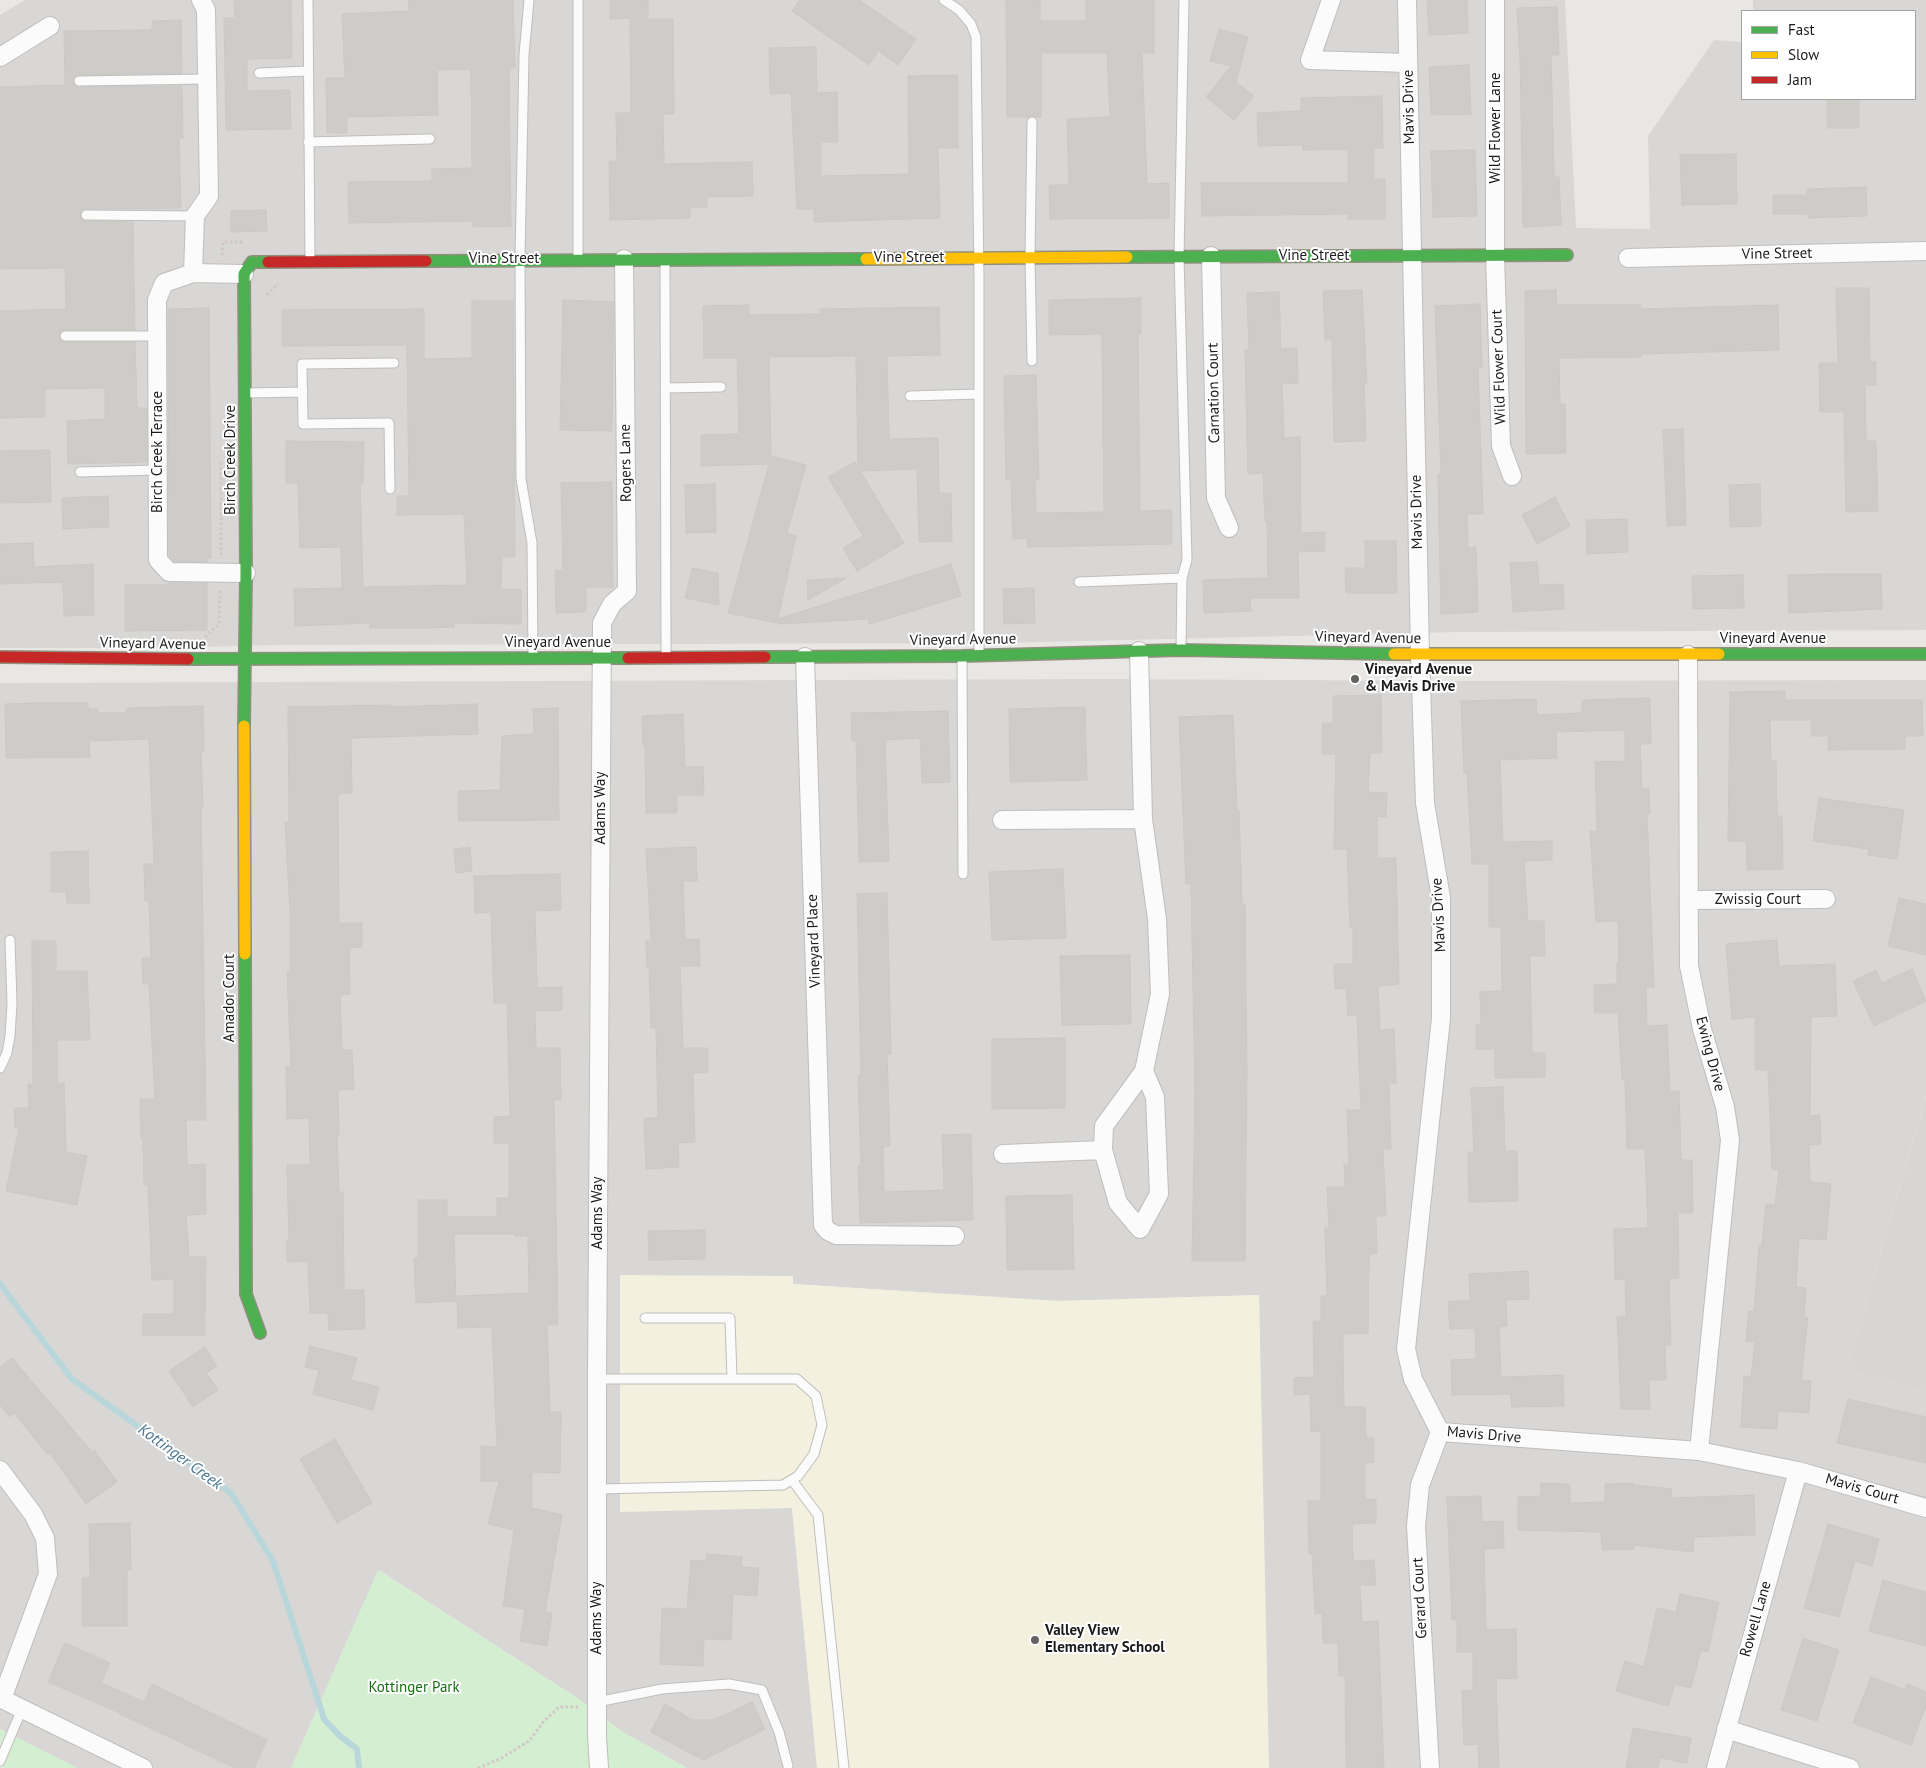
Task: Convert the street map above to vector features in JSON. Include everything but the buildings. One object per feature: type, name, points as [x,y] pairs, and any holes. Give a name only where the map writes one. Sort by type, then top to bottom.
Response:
[{"type":"street","points":[[193,273],[194,216],[209,196],[206,10],[201,0]]},
{"type":"street","points":[[1331,0],[1310,60],[1408,63]]},
{"type":"street","name":"Mavis Drive","points":[[1407,0],[1411,256],[1425,803],[1441,898],[1441,1018],[1406,1350],[1413,1379],[1440,1432],[1700,1451],[1798,1471]]},
{"type":"street","name":"Wild Flower Lane","points":[[1495,255],[1496,0]]},
{"type":"street","points":[[0,57],[50,26]]},
{"type":"street","name":"Vine Street","points":[[1628,258],[1926,251]]},
{"type":"street","name":"Wild Flower Court","points":[[1495,255],[1501,446],[1512,476]]},
{"type":"street","name":"Vine Street","points":[[248,268],[310,260],[1567,255]]},
{"type":"street","name":"Carnation Court","points":[[1211,256],[1216,498],[1229,528]]},
{"type":"street","name":"Rogers Lane","points":[[602,658],[602,623],[612,604],[627,590],[624,259]]},
{"type":"street","name":"Birch Creek Terrace","points":[[246,573],[169,572],[158,560],[157,300],[164,283],[193,273],[222,273],[248,268]]},
{"type":"street","name":"Birch Creek Drive","points":[[244,660],[248,268]]},
{"type":"street","name":"Vineyard Avenue","points":[[0,657],[244,660],[666,658],[962,656],[1181,650],[1420,654],[1926,654]]},
{"type":"street","points":[[1139,651],[1143,819],[1156,919],[1160,994],[1144,1071],[1104,1126],[1102,1150],[1118,1203],[1140,1229],[1159,1194],[1154,1097],[1144,1071]]},
{"type":"street","name":"Ewing Drive","points":[[1688,655],[1689,966],[1702,1029],[1725,1106],[1730,1140],[1700,1451]]},
{"type":"street","name":"Vineyard Place","points":[[805,657],[823,1225],[828,1231],[836,1235],[956,1236]]},
{"type":"street","name":"Adams Way","points":[[599,1768],[597,1709],[597,1379],[602,658]]},
{"type":"street","name":"Amador Court","points":[[244,660],[246,1294],[260,1333]]},
{"type":"street","points":[[1002,820],[1143,819]]},
{"type":"street","name":"Zwissig Court","points":[[1689,900],[1826,899]]},
{"type":"street","points":[[1003,1154],[1102,1150]]},
{"type":"street","name":"Gerard Court","points":[[1430,1768],[1416,1526],[1420,1485],[1440,1432]]},
{"type":"street","points":[[0,1470],[33,1514],[45,1538],[48,1574],[1,1699],[143,1768]]},
{"type":"street","name":"Mavis Court","points":[[1798,1471],[1926,1508]]},
{"type":"street","name":"Rowell Lane","points":[[1716,1768],[1798,1471]]},
{"type":"street","points":[[1726,1729],[1850,1768]]},
{"type":"lane","points":[[308,0],[310,260]]},
{"type":"lane","points":[[529,0],[524,65],[520,259],[521,479],[532,543],[533,658]]},
{"type":"lane","points":[[578,0],[578,259]]},
{"type":"lane","points":[[944,0],[959,10],[971,24],[976,37],[979,257],[980,655]]},
{"type":"lane","points":[[1181,650],[1182,578],[1187,560],[1179,256],[1184,0]]},
{"type":"lane","points":[[259,73],[308,71]]},
{"type":"lane","points":[[79,81],[207,79]]},
{"type":"lane","points":[[1032,122],[1030,257],[1032,361]]},
{"type":"lane","points":[[308,142],[430,139]]},
{"type":"lane","points":[[86,215],[194,216]]},
{"type":"lane","points":[[665,258],[666,658]]},
{"type":"lane","points":[[65,336],[157,336]]},
{"type":"lane","points":[[390,489],[389,423],[303,424],[302,364],[394,363]]},
{"type":"lane","points":[[665,388],[721,387]]},
{"type":"lane","points":[[246,393],[303,392]]},
{"type":"lane","points":[[910,396],[979,394]]},
{"type":"lane","points":[[80,472],[158,470]]},
{"type":"lane","points":[[1079,582],[1182,578]]},
{"type":"lane","points":[[962,656],[963,874]]},
{"type":"lane","points":[[0,1068],[7,1053],[10,1036],[12,1004],[10,940]]},
{"type":"lane","points":[[645,1318],[730,1318],[732,1379]]},
{"type":"lane","points":[[597,1379],[797,1379],[816,1396],[822,1424],[814,1454],[798,1476],[783,1485],[597,1489]]},
{"type":"lane","points":[[792,1480],[818,1515],[844,1768]]},
{"type":"lane","points":[[597,1709],[672,1688],[729,1684],[762,1690],[780,1732],[788,1766]]},
{"type":"lane","points":[[0,1761],[22,1709]]},
{"type":"path","points":[[222,273],[223,242]]},
{"type":"path","points":[[201,641],[219,624],[221,453]]},
{"type":"path","points":[[478,1768],[500,1759],[529,1741],[544,1721],[558,1707],[597,1709]]},
{"type":"shaded area","points":[[25,0],[1565,0],[1576,228],[1650,229],[1648,136],[1714,40],[1741,42],[1741,100],[1916,100],[1916,10],[1753,10],[1753,0],[1926,0],[1926,630],[1459,632],[1002,643],[282,645],[155,648],[0,648],[0,15]]},
{"type":"shaded area","points":[[1098,679],[1459,681],[1926,680],[1926,1096],[1847,1370],[1926,1392],[1926,1768],[1268,1768],[1259,1295],[1059,1301],[793,1284],[792,1276],[620,1276],[620,1511],[792,1508],[817,1768],[687,1768],[623,1732],[579,1699],[379,1570],[291,1768],[78,1768],[0,1729],[0,683]]},
{"type":"shaded area","points":[[1926,1097],[1926,1392],[1847,1370]]},
{"type":"shaded area","name":"Valley View Elementary School","points":[[620,1275],[793,1276],[793,1284],[1059,1301],[1259,1295],[1269,1768],[817,1768],[792,1508],[620,1512]]},
{"type":"green space","name":"Kottinger Park","points":[[378,1570],[579,1699],[623,1732],[687,1768],[291,1768]]},
{"type":"green space","points":[[0,1729],[78,1768],[0,1768]]},
{"type":"waterway","name":"Kottinger Creek","points":[[0,1284],[72,1379],[231,1493],[273,1561],[324,1719],[340,1736],[357,1749],[359,1768]]},
{"type":"traffic: fast","points":[[1127,257],[1567,255]]},
{"type":"traffic: fast","points":[[426,261],[866,259]]},
{"type":"traffic: fast","points":[[244,726],[246,573],[244,274],[252,262],[268,262]]},
{"type":"traffic: fast","points":[[765,657],[962,656],[1181,650],[1394,654]]},
{"type":"traffic: fast","points":[[1719,654],[1926,654]]},
{"type":"traffic: fast","points":[[188,659],[628,658]]},
{"type":"traffic: fast","points":[[245,954],[246,1294],[260,1333]]},
{"type":"traffic: slow","points":[[866,259],[1127,257]]},
{"type":"traffic: slow","points":[[1394,654],[1719,654]]},
{"type":"traffic: slow","points":[[244,726],[245,954]]},
{"type":"traffic: jam","points":[[268,262],[426,261]]},
{"type":"traffic: jam","points":[[0,657],[188,659]]},
{"type":"traffic: jam","points":[[628,658],[765,657]]},
{"type":"place","name":"Vineyard Avenue & Mavis Drive","points":[[1355,679]]},
{"type":"place","name":"Valley View Elementary School","points":[[1035,1640]]}]
